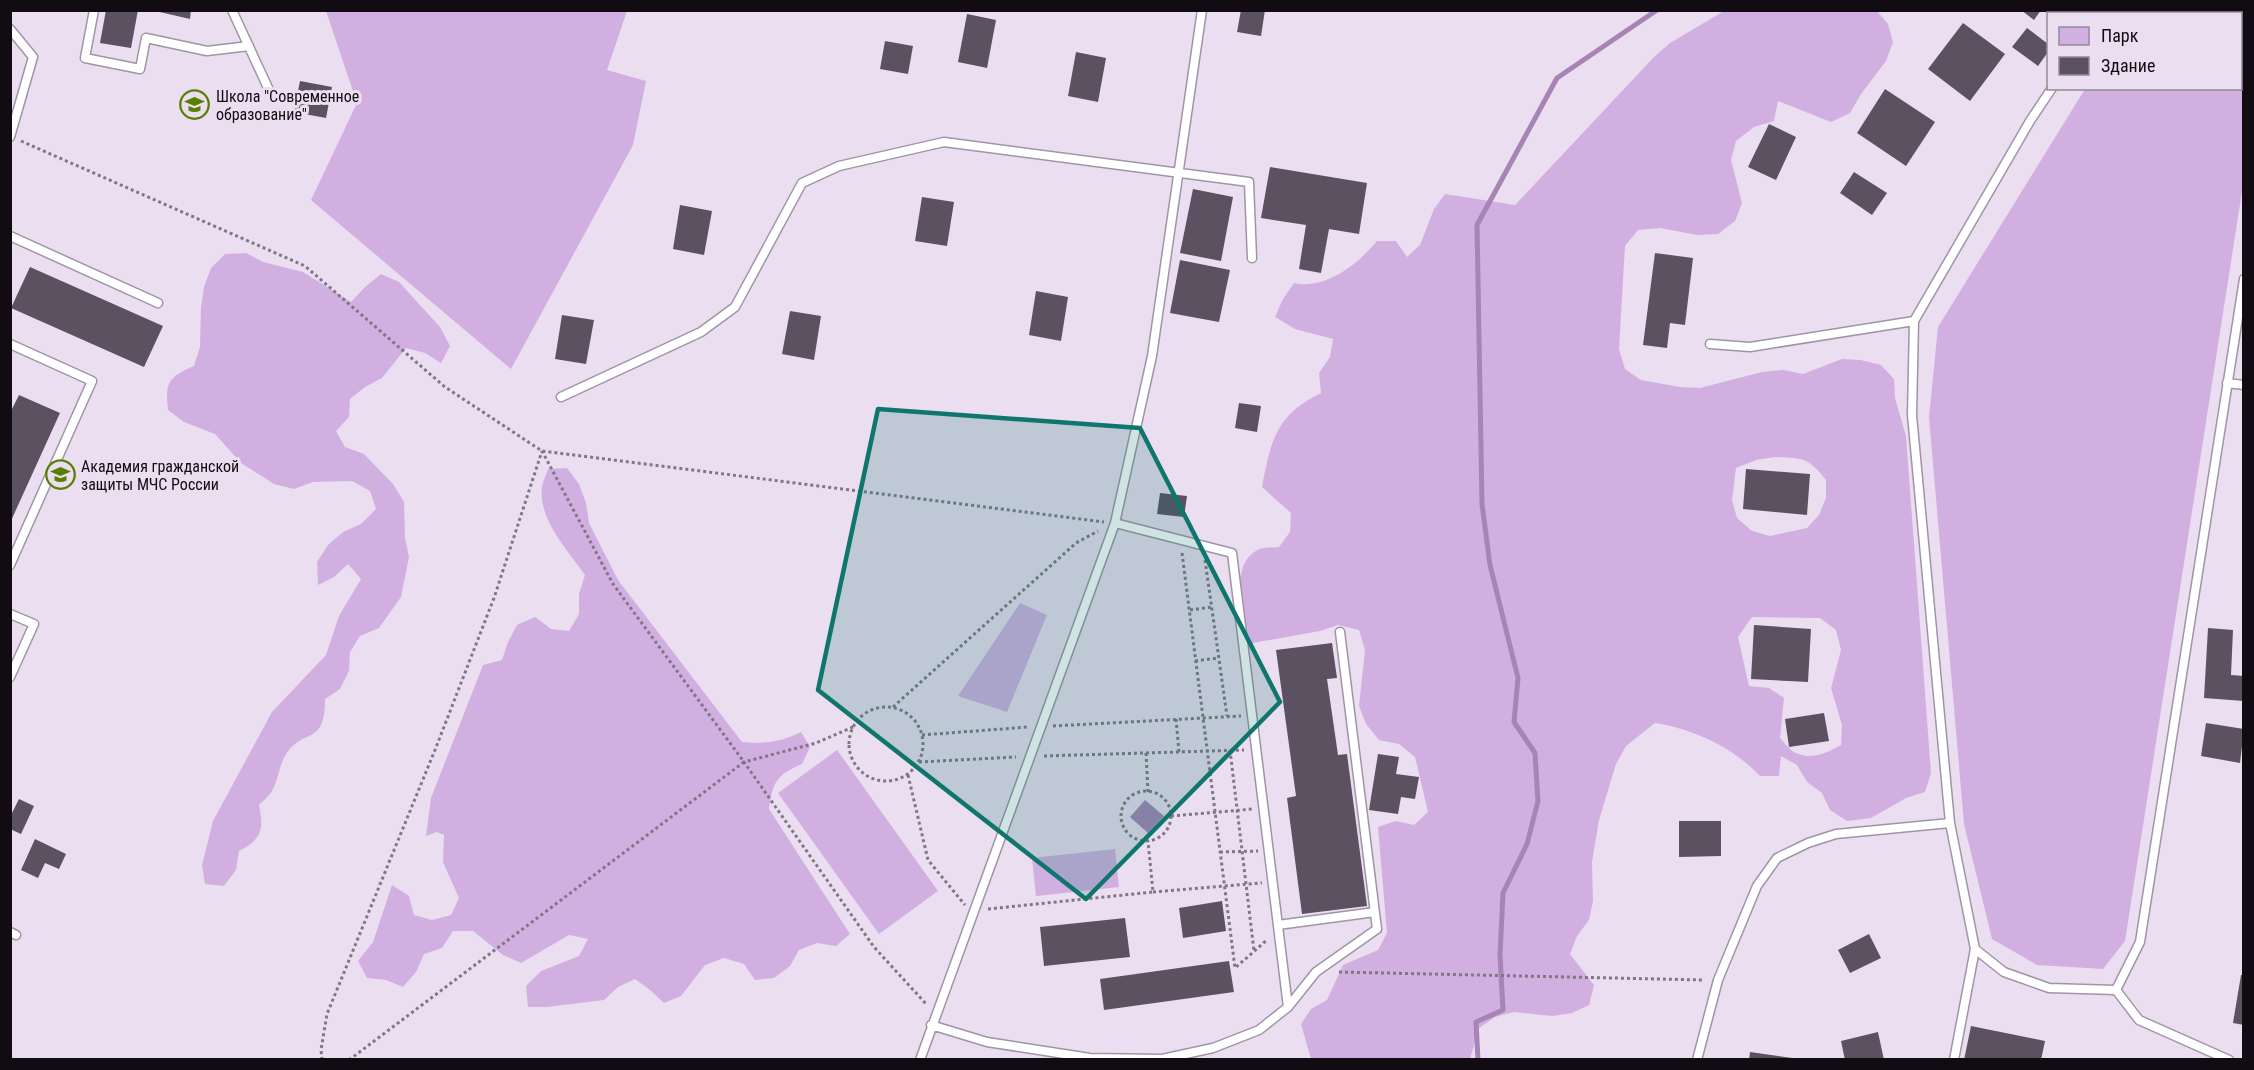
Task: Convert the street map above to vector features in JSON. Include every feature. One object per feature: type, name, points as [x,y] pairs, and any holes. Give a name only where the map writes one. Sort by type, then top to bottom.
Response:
[{"type":"lane","points":[[94,10],[85,58],[140,69],[146,38],[207,51],[249,46]]},
{"type":"lane","points":[[232,10],[269,90]]},
{"type":"lane","points":[[920,1059],[1115,523],[1152,356],[1202,10]]},
{"type":"lane","points":[[10,29],[33,57],[11,137]]},
{"type":"lane","points":[[1954,1059],[1975,949],[1950,823],[1912,415],[1914,321],[2030,121],[2051,90]]},
{"type":"lane","points":[[561,397],[701,332],[735,307],[802,183],[838,166],[944,142],[1250,182],[1252,258]]},
{"type":"lane","points":[[10,236],[158,303]]},
{"type":"lane","points":[[2116,990],[2140,942],[2244,279]]},
{"type":"lane","points":[[1710,344],[1750,347],[1914,321]]},
{"type":"lane","points":[[10,344],[92,381],[10,565]]},
{"type":"lane","points":[[2227,383],[2244,386]]},
{"type":"lane","points":[[1115,523],[1232,553],[1288,1007]]},
{"type":"lane","points":[[10,614],[34,624],[10,677]]},
{"type":"lane","points":[[931,1025],[987,1042],[1090,1058],[1162,1059],[1213,1048],[1259,1030],[1288,1007],[1316,972],[1377,929],[1341,632]]},
{"type":"lane","points":[[1697,1059],[1718,980],[1757,886],[1777,858],[1808,843],[1836,834],[1950,823]]},
{"type":"lane","points":[[1278,927],[1375,912]]},
{"type":"lane","points":[[1975,949],[2004,972],[2049,988],[2116,990]]},
{"type":"lane","points":[[2116,990],[2139,1020],[2229,1059]]},
{"type":"path","points":[[11,137],[305,266],[445,387],[542,450],[1115,523]]},
{"type":"path","points":[[542,450],[613,584],[744,762],[874,947],[935,1014]]},
{"type":"path","points":[[322,1059],[321,1050],[327,1014],[494,598],[542,450]]},
{"type":"path","points":[[893,707],[1082,538],[1115,523]]},
{"type":"path","points":[[1180,540],[1235,968],[1278,927]]},
{"type":"path","points":[[1203,546],[1227,716]]},
{"type":"path","points":[[1189,610],[1212,607]]},
{"type":"path","points":[[1196,661],[1218,658]]},
{"type":"path","points":[[349,1059],[744,762],[816,743],[853,727],[868,711],[880,707],[893,707],[903,710],[921,729],[924,743],[919,762],[908,776],[889,782],[876,781],[864,775],[850,757],[848,744],[853,727]]},
{"type":"path","points":[[922,735],[1252,715]]},
{"type":"path","points":[[1176,719],[1179,752]]},
{"type":"path","points":[[1230,750],[1254,951]]},
{"type":"path","points":[[919,762],[1031,756],[1256,750]]},
{"type":"path","points":[[1146,753],[1148,792]]},
{"type":"path","points":[[908,776],[928,860],[962,903],[975,910],[1225,884],[1272,882]]},
{"type":"path","points":[[1148,792],[1161,797],[1169,808],[1171,816],[1170,823],[1161,836],[1148,841],[1132,837],[1122,824],[1121,816],[1126,801],[1132,795],[1148,792]]},
{"type":"path","points":[[1171,816],[1263,808]]},
{"type":"path","points":[[1148,841],[1153,892]]},
{"type":"path","points":[[1220,852],[1269,850]]},
{"type":"path","points":[[1316,972],[1718,980]]},
{"type":"highlighted area","points":[[878,409],[1140,428],[1280,702],[1086,899],[818,690]]},
{"type":"green space","points":[[326,11],[627,11],[607,70],[646,81],[633,145],[511,369],[311,200],[357,103]]},
{"type":"green space","points":[[1724,11],[1877,11],[1888,24],[1893,42],[1886,61],[1850,113],[1831,122],[1778,101],[1774,121],[1754,127],[1736,141],[1731,160],[1742,203],[1735,221],[1718,234],[1697,235],[1660,228],[1638,230],[1625,246],[1619,349],[1625,369],[1641,380],[1680,387],[1700,388],[1762,372],[1783,370],[1803,374],[1842,359],[1861,360],[1881,365],[1894,379],[1895,398],[1906,436],[1931,773],[1925,792],[1906,798],[1871,818],[1847,821],[1830,810],[1822,793],[1807,782],[1797,765],[1781,756],[1779,776],[1760,776],[1738,756],[1712,741],[1684,730],[1655,723],[1626,746],[1616,764],[1599,820],[1592,862],[1593,901],[1589,920],[1577,936],[1570,954],[1594,985],[1589,1005],[1572,1013],[1552,1016],[1514,1012],[1495,1017],[1479,1028],[1470,1059],[1311,1059],[1301,1024],[1311,1009],[1327,1000],[1343,965],[1378,950],[1387,933],[1378,827],[1396,821],[1414,825],[1428,812],[1415,757],[1399,744],[1379,740],[1366,724],[1359,706],[1365,650],[1359,630],[1338,625],[1320,631],[1247,644],[1240,591],[1244,566],[1250,556],[1260,549],[1279,547],[1290,532],[1291,513],[1262,487],[1269,456],[1273,442],[1285,420],[1306,401],[1321,393],[1319,373],[1330,357],[1333,339],[1295,329],[1275,317],[1294,283],[1318,283],[1329,279],[1351,266],[1377,241],[1396,241],[1407,257],[1420,245],[1434,209],[1445,194],[1515,205],[1654,57],[1670,43]],"holes":[[[1775,457],[1799,459],[1815,467],[1826,480],[1826,498],[1819,515],[1807,528],[1770,536],[1752,531],[1737,518],[1732,500],[1736,468],[1756,460]],[[1752,617],[1820,618],[1836,630],[1841,650],[1831,688],[1842,725],[1841,745],[1824,753],[1806,756],[1794,752],[1780,738],[1784,698],[1769,688],[1749,686],[1738,637]]]},
{"type":"green space","points":[[2243,11],[2243,185],[2125,941],[2103,969],[2037,965],[1992,939],[1964,824],[1929,417],[1938,327],[2084,90],[2242,90],[2242,12],[2132,12]]},
{"type":"green space","points":[[246,253],[263,262],[303,272],[351,302],[381,274],[399,282],[440,327],[450,346],[441,363],[425,353],[406,348],[382,378],[365,387],[350,399],[349,417],[336,431],[345,447],[364,454],[393,484],[404,502],[405,538],[409,557],[401,597],[379,628],[360,636],[350,652],[349,671],[340,689],[325,699],[324,714],[317,731],[299,741],[285,756],[272,791],[259,805],[261,827],[257,838],[239,851],[236,870],[224,886],[205,884],[202,865],[213,821],[272,712],[326,655],[339,616],[361,579],[348,564],[334,577],[318,585],[317,562],[328,545],[343,532],[361,524],[376,509],[370,491],[352,481],[313,482],[294,489],[274,484],[241,463],[215,434],[184,422],[168,410],[167,393],[170,382],[194,366],[200,347],[201,307],[204,287],[211,268],[225,254]]},
{"type":"green space","points":[[567,468],[579,484],[586,503],[589,523],[618,580],[742,742],[773,742],[801,732],[810,747],[802,764],[786,772],[777,780],[769,809],[850,934],[836,946],[817,943],[799,950],[790,966],[774,978],[755,980],[744,964],[724,958],[705,965],[681,996],[664,1003],[635,979],[618,987],[604,1000],[528,1007],[526,986],[541,971],[579,956],[588,939],[569,935],[521,963],[503,955],[473,931],[453,931],[442,948],[424,954],[416,972],[403,987],[386,980],[367,978],[358,961],[373,942],[392,885],[409,896],[414,915],[432,920],[451,915],[459,898],[443,862],[444,835],[437,832],[426,836],[431,798],[483,665],[502,660],[517,625],[535,617],[551,629],[569,631],[579,614],[579,594],[585,575],[549,523],[542,499],[542,487],[548,469]]},
{"type":"green space","points":[[1020,603],[1047,615],[1007,712],[958,696]]},
{"type":"green space","points":[[837,750],[938,891],[879,934],[778,793]]},
{"type":"green space","points":[[1115,849],[1119,887],[1036,896],[1032,858]]},
{"type":"shaded area","points":[[1145,800],[1164,816],[1148,833],[1130,817]]},
{"type":"building","points":[[106,10],[138,10],[131,48],[100,43]]},
{"type":"building","points":[[151,10],[191,10],[190,19]]},
{"type":"building","points":[[1241,10],[1265,10],[1261,36],[1237,32]]},
{"type":"building","points":[[2021,10],[2041,10],[2034,20]]},
{"type":"building","points":[[967,14],[996,20],[987,68],[958,62]]},
{"type":"building","points":[[1963,23],[2005,54],[1970,101],[1928,69]]},
{"type":"building","points":[[2027,28],[2047,43],[2047,53],[2038,66],[2012,47]]},
{"type":"building","points":[[885,41],[913,46],[908,74],[880,69]]},
{"type":"building","points":[[1076,52],[1106,58],[1098,102],[1068,96]]},
{"type":"building","points":[[300,81],[332,87],[326,118],[294,112]]},
{"type":"building","points":[[1885,89],[1935,122],[1906,166],[1857,133]]},
{"type":"building","points":[[1769,124],[1796,137],[1776,180],[1748,167]]},
{"type":"building","points":[[1270,167],[1367,183],[1359,234],[1329,229],[1321,273],[1299,269],[1306,225],[1261,218]]},
{"type":"building","points":[[1854,172],[1887,193],[1872,215],[1840,193]]},
{"type":"building","points":[[1193,189],[1233,197],[1221,261],[1180,253]]},
{"type":"building","points":[[922,197],[954,202],[947,246],[915,241]]},
{"type":"building","points":[[680,205],[712,211],[704,255],[673,249]]},
{"type":"building","points":[[1655,253],[1693,258],[1685,325],[1670,323],[1667,348],[1643,345]]},
{"type":"building","points":[[1180,260],[1230,270],[1219,322],[1170,313]]},
{"type":"building","points":[[30,267],[163,326],[144,367],[11,308]]},
{"type":"building","points":[[1036,291],[1068,297],[1061,341],[1029,335]]},
{"type":"building","points":[[790,311],[821,316],[814,360],[782,354]]},
{"type":"building","points":[[562,315],[594,320],[586,364],[555,359]]},
{"type":"building","points":[[19,395],[60,413],[10,523],[10,413]]},
{"type":"building","points":[[1239,403],[1261,406],[1257,432],[1235,428]]},
{"type":"building","points":[[1746,469],[1810,474],[1807,515],[1743,509]]},
{"type":"building","points":[[1160,493],[1187,496],[1184,517],[1157,514]]},
{"type":"building","points":[[1754,625],[1811,629],[1808,682],[1751,679]]},
{"type":"building","points":[[2208,628],[2233,630],[2231,675],[2244,676],[2244,701],[2204,698]]},
{"type":"building","points":[[1332,643],[1337,678],[1327,679],[1338,755],[1347,754],[1367,906],[1302,914],[1287,798],[1296,796],[1276,650]]},
{"type":"building","points":[[1824,713],[1829,741],[1789,747],[1785,719]]},
{"type":"building","points":[[2206,723],[2244,729],[2240,763],[2201,756]]},
{"type":"building","points":[[1378,754],[1399,757],[1396,774],[1419,777],[1415,799],[1401,797],[1398,814],[1369,810]]},
{"type":"building","points":[[19,799],[34,806],[21,834],[10,829],[10,817]]},
{"type":"building","points":[[1679,821],[1721,821],[1721,856],[1679,857]]},
{"type":"building","points":[[35,839],[66,854],[59,869],[45,863],[38,878],[21,870]]},
{"type":"building","points":[[1222,901],[1226,931],[1183,938],[1179,908]]},
{"type":"building","points":[[1125,918],[1130,957],[1044,966],[1040,927]]},
{"type":"building","points":[[1869,934],[1881,958],[1850,973],[1838,950]]},
{"type":"building","points":[[1229,961],[1234,992],[1104,1010],[1100,979]]},
{"type":"building","points":[[2241,975],[2244,975],[2244,1025],[2233,1023]]},
{"type":"building","points":[[1971,1026],[2045,1041],[2041,1060],[1964,1060]]},
{"type":"building","points":[[1878,1032],[1884,1060],[1845,1060],[1841,1041]]},
{"type":"building","points":[[1750,1052],[1792,1058],[1792,1060],[1749,1060]]},
{"type":"waterway","points":[[1478,1060],[1476,1022],[1503,1010],[1500,955],[1503,893],[1527,844],[1538,801],[1535,753],[1514,722],[1518,678],[1490,565],[1482,504],[1477,225],[1557,78],[1657,10]]},
{"type":"place","name":"Школа \"Современное образование\"","points":[[195,105]]},
{"type":"place","name":"Академия гражданской защиты МЧС России","points":[[60,475]]}]
